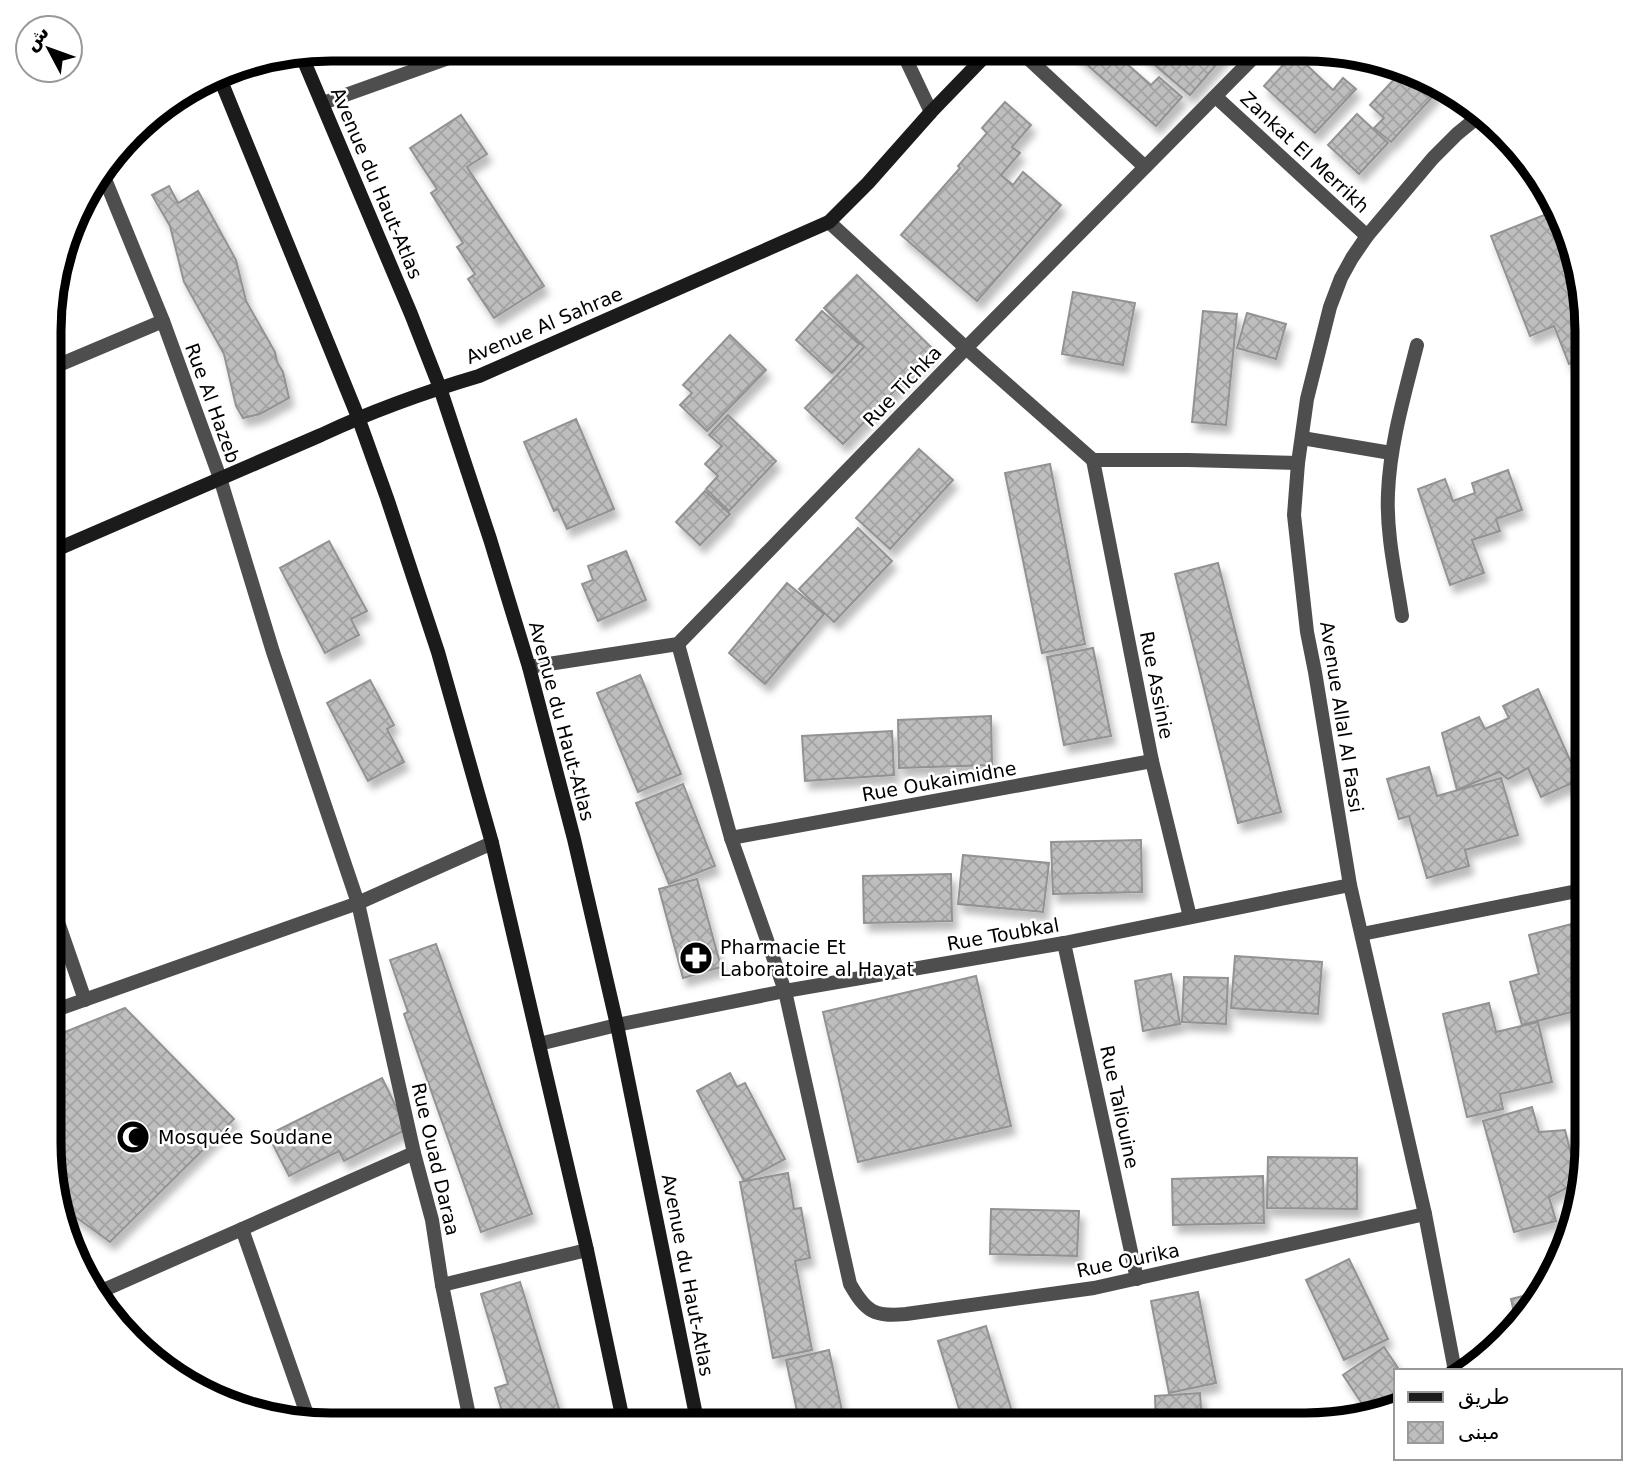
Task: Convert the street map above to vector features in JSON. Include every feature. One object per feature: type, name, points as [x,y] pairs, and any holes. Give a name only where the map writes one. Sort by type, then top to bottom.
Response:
[{"type":"main road","name":"Avenue Al Sahrae","points":[[61,548],[358,417],[479,376],[829,222],[980,61]]},
{"type":"main road","name":"Avenue du Haut-Atlas","points":[[306,63],[440,387],[529,667],[574,839],[617,1025],[696,1413]]},
{"type":"main road","points":[[222,84],[358,417],[438,652],[492,843],[587,1250],[621,1413]]},
{"type":"street","points":[[323,103],[431,61]]},
{"type":"street","points":[[907,61],[931,112]]},
{"type":"street","points":[[1030,61],[1145,167]]},
{"type":"street","name":"Rue Tichka","points":[[678,644],[1250,61]]},
{"type":"street","name":"Zankat El Merrikh","points":[[1216,97],[1367,236]]},
{"type":"street","name":"Avenue Allal Al Fassi","points":[[1454,1367],[1425,1214],[1350,886],[1307,632],[1294,515],[1307,399],[1330,307],[1352,258],[1367,236],[1433,158],[1473,121]]},
{"type":"street","name":"Rue Al Hazeb","points":[[106,182],[163,321],[220,478],[273,652],[358,903]]},
{"type":"street","points":[[829,222],[1093,460],[1298,463]]},
{"type":"street","points":[[61,364],[163,321]]},
{"type":"street","points":[[1402,616],[1391,550],[1388,495],[1391,453],[1417,345]]},
{"type":"street","points":[[1302,438],[1391,453]]},
{"type":"street","name":"Rue Assinie","points":[[1093,460],[1153,761],[1189,917]]},
{"type":"street","points":[[529,667],[678,644],[732,838],[785,991]]},
{"type":"street","name":"Rue Oukaimidne","points":[[732,838],[1153,761]]},
{"type":"street","points":[[61,1008],[358,903],[492,843]]},
{"type":"street","name":"Rue Toubkal","points":[[539,1044],[617,1025],[785,991],[1064,943],[1350,886]]},
{"type":"street","points":[[1362,934],[1575,891]]},
{"type":"street","name":"Rue Ouad Daraa","points":[[358,903],[414,1153],[432,1220],[442,1285],[469,1413]]},
{"type":"street","points":[[61,931],[85,1000]]},
{"type":"street","name":"Rue Taliouine","points":[[1064,943],[1137,1279]]},
{"type":"street","name":"Rue Ourika","points":[[785,991],[850,1284],[867,1309],[886,1316],[1094,1288],[1425,1214]]},
{"type":"street","points":[[105,1290],[414,1153]]},
{"type":"street","points":[[242,1229],[306,1411]]},
{"type":"street","points":[[442,1285],[587,1250]]},
{"type":"building","points":[[1083,61],[1124,61],[1151,85],[1159,77],[1182,97],[1156,126]]},
{"type":"building","points":[[1150,61],[1219,61],[1190,95]]},
{"type":"building","points":[[1287,61],[1302,61],[1333,90],[1343,78],[1356,89],[1315,133],[1264,86]]},
{"type":"building","points":[[1396,78],[1435,94],[1391,142],[1374,128],[1384,118],[1370,105]]},
{"type":"building","points":[[1005,102],[1031,125],[1012,147],[1020,153],[1001,175],[1013,185],[1023,172],[1061,205],[977,301],[901,235],[960,168],[958,166],[987,133],[982,128]]},
{"type":"building","points":[[1357,114],[1388,143],[1359,174],[1328,145]]},
{"type":"building","points":[[461,115],[487,154],[467,167],[544,286],[494,318],[468,279],[475,274],[457,247],[463,243],[431,193],[437,189],[410,148]]},
{"type":"building","points":[[169,186],[178,203],[198,191],[236,260],[246,301],[275,352],[283,372],[289,398],[260,414],[243,418],[236,406],[224,354],[184,282],[170,226],[152,195]]},
{"type":"building","points":[[1548,214],[1570,279],[1575,362],[1569,364],[1554,326],[1530,336],[1491,236]]},
{"type":"building","points":[[857,275],[934,350],[843,444],[805,408],[864,347],[824,308]]},
{"type":"building","points":[[1073,292],[1135,303],[1123,365],[1062,354]]},
{"type":"building","points":[[822,311],[859,344],[832,373],[796,340]]},
{"type":"building","points":[[1203,311],[1237,314],[1226,425],[1192,422]]},
{"type":"building","points":[[1247,313],[1286,324],[1276,359],[1237,348]]},
{"type":"building","points":[[730,335],[766,370],[707,431],[680,405],[692,393],[683,385]]},
{"type":"building","points":[[728,415],[776,461],[729,511],[706,489],[718,476],[705,464],[722,446],[709,435]]},
{"type":"building","points":[[576,419],[614,509],[567,529],[558,509],[554,511],[524,442]]},
{"type":"building","points":[[919,449],[953,480],[890,549],[856,518]]},
{"type":"building","points":[[1050,464],[1085,644],[1042,653],[1005,473]]},
{"type":"building","points":[[1508,470],[1522,510],[1496,519],[1500,531],[1472,540],[1484,573],[1450,585],[1418,489],[1445,479],[1453,501],[1475,493],[1472,483]]},
{"type":"building","points":[[705,491],[730,514],[700,545],[676,522]]},
{"type":"building","points":[[858,528],[892,561],[834,622],[799,589]]},
{"type":"building","points":[[329,541],[367,611],[351,619],[359,635],[325,653],[280,568]]},
{"type":"building","points":[[626,551],[646,600],[598,621],[582,584],[593,580],[588,566]]},
{"type":"building","points":[[1218,563],[1281,812],[1238,823],[1175,574]]},
{"type":"building","points":[[787,583],[824,614],[765,684],[729,653]]},
{"type":"building","points":[[1093,648],[1111,736],[1064,745],[1047,657]]},
{"type":"building","points":[[640,675],[681,774],[638,792],[597,693]]},
{"type":"building","points":[[370,680],[394,725],[387,729],[404,762],[368,781],[327,703]]},
{"type":"building","points":[[1538,689],[1575,771],[1575,782],[1541,797],[1528,768],[1508,779],[1499,772],[1457,790],[1442,733],[1479,717],[1485,729],[1509,718],[1503,706]]},
{"type":"building","points":[[991,716],[992,765],[899,768],[898,720]]},
{"type":"building","points":[[892,731],[894,775],[805,781],[802,736]]},
{"type":"building","points":[[1429,767],[1437,796],[1501,778],[1518,835],[1465,850],[1469,866],[1427,878],[1409,816],[1399,819],[1387,779]]},
{"type":"building","points":[[683,784],[715,866],[669,884],[636,803]]},
{"type":"building","points":[[1141,840],[1142,892],[1053,894],[1051,842]]},
{"type":"building","points":[[963,855],[1049,863],[1043,912],[958,904]]},
{"type":"building","points":[[951,874],[952,921],[864,923],[863,876]]},
{"type":"building","points":[[697,879],[721,967],[683,978],[659,889]]},
{"type":"building","points":[[1575,923],[1575,1011],[1522,1025],[1510,982],[1539,974],[1529,935]]},
{"type":"building","points":[[436,944],[532,1214],[481,1232],[404,1014],[408,1012],[390,960]]},
{"type":"building","points":[[1235,956],[1322,962],[1318,1014],[1231,1008]]},
{"type":"building","points":[[1171,974],[1180,1024],[1143,1031],[1135,981]]},
{"type":"building","points":[[976,976],[1011,1126],[858,1162],[823,1012]]},
{"type":"building","points":[[1184,977],[1228,978],[1226,1024],[1182,1022]]},
{"type":"building","points":[[1489,1003],[1496,1032],[1538,1022],[1552,1082],[1500,1094],[1503,1109],[1467,1117],[1443,1014]]},
{"type":"building","name":"Mosquée Soudane","points":[[125,1008],[234,1119],[110,1242],[70,1213],[66,1195],[61,1142],[61,1034]]},
{"type":"building","points":[[730,1073],[737,1087],[745,1083],[785,1159],[744,1181],[697,1091]]},
{"type":"building","points":[[382,1078],[407,1129],[344,1161],[339,1151],[289,1176],[268,1135]]},
{"type":"building","points":[[1532,1107],[1539,1132],[1565,1130],[1574,1164],[1571,1186],[1549,1197],[1556,1221],[1514,1232],[1483,1121]]},
{"type":"building","points":[[1268,1157],[1357,1158],[1357,1209],[1267,1208]]},
{"type":"building","points":[[788,1173],[794,1209],[801,1208],[810,1258],[795,1261],[812,1350],[773,1358],[740,1182]]},
{"type":"building","points":[[1263,1176],[1264,1223],[1173,1225],[1172,1179]]},
{"type":"building","points":[[991,1209],[1079,1211],[1077,1256],[990,1254]]},
{"type":"building","points":[[1349,1259],[1388,1339],[1344,1360],[1306,1280]]},
{"type":"building","points":[[520,1282],[560,1413],[502,1413],[495,1388],[508,1384],[481,1294]]},
{"type":"building","points":[[1198,1292],[1216,1383],[1169,1393],[1151,1301]]},
{"type":"building","points":[[1528,1295],[1514,1313],[1511,1299]]},
{"type":"building","points":[[986,1326],[1012,1413],[960,1413],[938,1341]]},
{"type":"building","points":[[1384,1347],[1399,1369],[1394,1369],[1394,1397],[1364,1406],[1343,1375]]},
{"type":"building","points":[[829,1350],[842,1413],[797,1413],[786,1360]]},
{"type":"building","points":[[1200,1393],[1201,1413],[1156,1413],[1155,1396]]},
{"type":"place","name":"Pharmacie Et Laboratoire al Hayat","points":[[696,958]]},
{"type":"place","name":"Mosquée Soudane","points":[[133,1137]]}]
